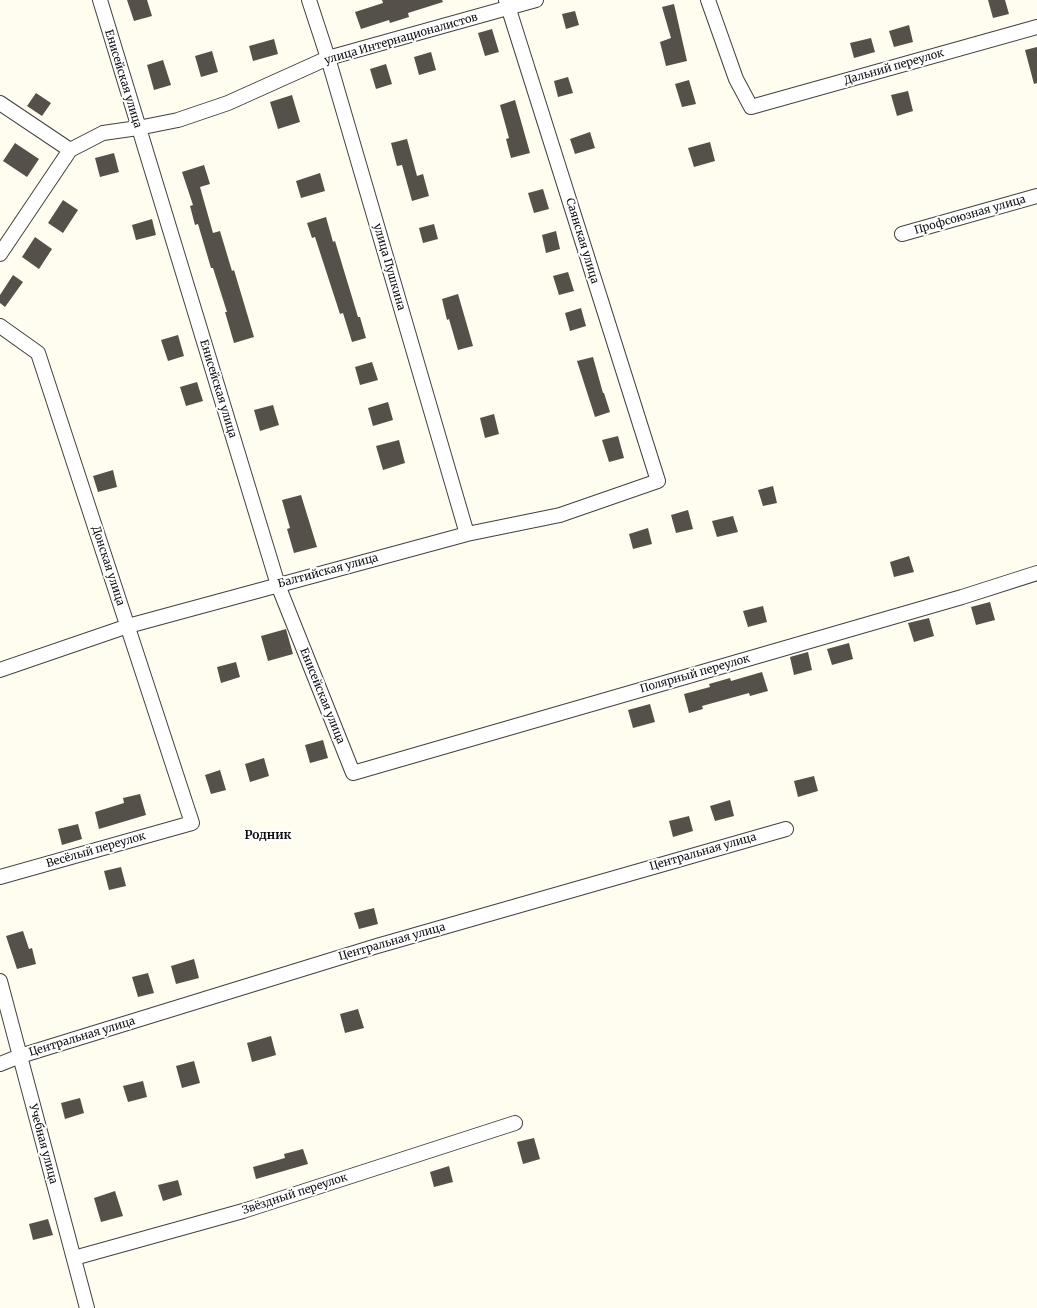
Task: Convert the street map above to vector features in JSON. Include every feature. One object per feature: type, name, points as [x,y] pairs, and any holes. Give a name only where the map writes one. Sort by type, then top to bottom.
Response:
[{"type":"street","name":"Енисейская улица","points":[[100,0],[278,585],[353,772]]},
{"type":"street","name":"улица Пушкина","points":[[309,0],[328,58],[467,534]]},
{"type":"street","name":"улица Интернационалистов","points":[[0,254],[70,150],[103,133],[178,120],[228,103],[328,58],[507,4],[536,0]]},
{"type":"street","name":"Дальний переулок","points":[[708,0],[736,79],[751,107],[1037,28]]},
{"type":"street","name":"Саянская улица","points":[[507,4],[658,482]]},
{"type":"street","points":[[0,103],[70,150]]},
{"type":"street","name":"Профсоюзная улица","points":[[902,234],[1037,196]]},
{"type":"street","name":"Донская улица","points":[[0,326],[38,353],[192,823]]},
{"type":"street","name":"Балтийская улица","points":[[0,670],[128,626],[467,534],[560,516],[658,482]]},
{"type":"street","name":"Полярный переулок","points":[[353,772],[962,597],[1037,573]]},
{"type":"street","name":"Весёлый переулок","points":[[0,877],[192,823]]},
{"type":"street","name":"Центральная улица","points":[[0,1064],[20,1056],[377,946],[786,829]]},
{"type":"street","name":"Учебная улица","points":[[0,981],[87,1308]]},
{"type":"street","name":"Звёздный переулок","points":[[74,1258],[243,1212],[515,1123]]},
{"type":"building","points":[[127,0],[147,0],[152,16],[134,21]]},
{"type":"building","points":[[382,0],[442,0],[443,2],[408,13],[409,17],[390,23],[389,20],[361,29],[355,12],[383,3]]},
{"type":"building","points":[[988,0],[1005,0],[1009,14],[993,18]]},
{"type":"building","points":[[674,4],[687,61],[666,66],[660,42],[671,38],[662,7]]},
{"type":"building","points":[[575,11],[579,25],[566,29],[562,14]]},
{"type":"building","points":[[909,25],[913,42],[894,47],[889,31]]},
{"type":"building","points":[[492,29],[499,52],[485,56],[478,33]]},
{"type":"building","points":[[871,38],[875,52],[854,58],[850,43]]},
{"type":"building","points":[[274,39],[278,54],[253,61],[249,46]]},
{"type":"building","points":[[1037,47],[1037,83],[1034,84],[1025,50]]},
{"type":"building","points":[[212,51],[218,72],[201,77],[195,56]]},
{"type":"building","points":[[431,52],[436,70],[419,75],[414,57]]},
{"type":"building","points":[[163,60],[171,85],[154,90],[147,65]]},
{"type":"building","points":[[386,64],[392,84],[376,89],[370,69]]},
{"type":"building","points":[[568,77],[573,93],[558,97],[554,81]]},
{"type":"building","points":[[689,80],[696,104],[682,107],[675,84]]},
{"type":"building","points":[[908,91],[913,111],[897,116],[891,95]]},
{"type":"building","points":[[36,93],[51,103],[42,116],[27,106]]},
{"type":"building","points":[[292,95],[300,122],[278,129],[270,102]]},
{"type":"building","points":[[515,100],[530,153],[511,158],[506,139],[509,138],[500,105]]},
{"type":"building","points":[[590,132],[595,148],[575,154],[570,139]]},
{"type":"building","points":[[407,139],[417,176],[423,174],[429,196],[412,201],[402,165],[397,166],[391,143]]},
{"type":"building","points":[[710,142],[715,161],[694,167],[688,148]]},
{"type":"building","points":[[15,143],[39,159],[27,177],[3,161]]},
{"type":"building","points":[[114,153],[119,172],[100,177],[95,158]]},
{"type":"building","points":[[204,165],[210,184],[200,187],[213,233],[220,231],[232,271],[234,270],[254,337],[234,343],[225,312],[227,312],[213,268],[211,268],[198,224],[195,225],[190,206],[193,205],[182,172]]},
{"type":"building","points":[[320,173],[325,191],[301,198],[296,181]]},
{"type":"building","points":[[543,189],[549,209],[534,213],[528,193]]},
{"type":"building","points":[[63,200],[78,210],[63,233],[48,223]]},
{"type":"building","points":[[326,217],[333,242],[335,241],[358,317],[360,317],[366,338],[352,342],[343,313],[340,314],[315,237],[312,238],[307,223]]},
{"type":"building","points":[[152,219],[156,235],[136,240],[132,225]]},
{"type":"building","points":[[434,224],[438,239],[423,243],[419,228]]},
{"type":"building","points":[[556,231],[560,249],[546,253],[542,235]]},
{"type":"building","points":[[35,237],[52,249],[39,269],[22,257]]},
{"type":"building","points":[[568,272],[574,291],[559,295],[553,276]]},
{"type":"building","points":[[13,275],[23,282],[5,307],[0,303],[0,295]]},
{"type":"building","points":[[458,294],[473,346],[458,350],[449,319],[447,320],[442,299]]},
{"type":"building","points":[[581,308],[586,326],[570,331],[565,313]]},
{"type":"building","points":[[178,335],[184,356],[168,361],[161,340]]},
{"type":"building","points":[[593,357],[610,412],[595,417],[577,361]]},
{"type":"building","points":[[372,362],[378,380],[360,385],[355,367]]},
{"type":"building","points":[[197,382],[203,401],[186,406],[180,387]]},
{"type":"building","points":[[388,402],[393,420],[373,426],[368,408]]},
{"type":"building","points":[[273,405],[279,425],[260,431],[254,410]]},
{"type":"building","points":[[494,414],[499,434],[485,438],[480,418]]},
{"type":"building","points":[[618,436],[624,458],[609,462],[602,440]]},
{"type":"building","points":[[399,440],[405,463],[383,470],[376,446]]},
{"type":"building","points":[[113,470],[117,487],[98,492],[93,476]]},
{"type":"building","points":[[773,486],[777,503],[763,506],[758,490]]},
{"type":"building","points":[[301,495],[317,547],[294,553],[287,529],[290,528],[282,500]]},
{"type":"building","points":[[688,510],[693,529],[676,533],[671,515]]},
{"type":"building","points":[[733,516],[738,532],[717,537],[712,521]]},
{"type":"building","points":[[648,528],[652,544],[633,549],[629,534]]},
{"type":"building","points":[[909,556],[914,572],[894,577],[890,562]]},
{"type":"building","points":[[990,602],[995,620],[976,625],[971,607]]},
{"type":"building","points":[[763,606],[767,622],[748,627],[743,611]]},
{"type":"building","points":[[929,618],[934,636],[914,642],[908,623]]},
{"type":"building","points":[[286,629],[293,654],[268,661],[261,636]]},
{"type":"building","points":[[849,643],[853,659],[832,665],[827,649]]},
{"type":"building","points":[[808,652],[812,670],[794,675],[790,657]]},
{"type":"building","points":[[236,662],[240,677],[221,683],[217,667]]},
{"type":"building","points":[[762,672],[768,691],[750,696],[749,693],[702,706],[703,709],[689,713],[684,694],[710,687],[709,684],[730,678],[731,681]]},
{"type":"building","points":[[650,704],[655,722],[633,728],[628,710]]},
{"type":"building","points":[[323,740],[328,758],[310,763],[305,745]]},
{"type":"building","points":[[264,758],[269,776],[250,782],[245,764]]},
{"type":"building","points":[[220,770],[226,790],[211,794],[205,775]]},
{"type":"building","points":[[814,776],[818,791],[798,797],[794,781]]},
{"type":"building","points":[[140,794],[146,815],[99,829],[95,812],[124,803],[123,798]]},
{"type":"building","points":[[730,800],[734,816],[715,821],[710,806]]},
{"type":"building","points":[[689,816],[693,831],[673,837],[669,821]]},
{"type":"building","points":[[78,824],[82,839],[62,845],[58,829]]},
{"type":"building","points":[[121,867],[126,886],[109,890],[104,871]]},
{"type":"building","points":[[374,908],[378,924],[359,929],[354,913]]},
{"type":"building","points":[[23,931],[29,949],[32,948],[36,964],[17,969],[6,936]]},
{"type":"building","points":[[194,959],[199,978],[176,984],[171,966]]},
{"type":"building","points":[[148,973],[154,993],[138,997],[132,977]]},
{"type":"building","points":[[358,1009],[364,1028],[345,1033],[340,1014]]},
{"type":"building","points":[[271,1036],[276,1055],[252,1062],[247,1043]]},
{"type":"building","points":[[194,1061],[200,1083],[182,1088],[176,1066]]},
{"type":"building","points":[[143,1081],[147,1097],[128,1102],[123,1086]]},
{"type":"building","points":[[80,1098],[84,1113],[65,1119],[61,1103]]},
{"type":"building","points":[[534,1138],[540,1159],[523,1164],[517,1142]]},
{"type":"building","points":[[303,1149],[308,1164],[256,1179],[253,1167],[285,1158],[284,1154]]},
{"type":"building","points":[[449,1166],[453,1182],[434,1187],[430,1172]]},
{"type":"building","points":[[178,1180],[182,1195],[163,1201],[158,1185]]},
{"type":"building","points":[[115,1191],[123,1216],[101,1222],[94,1198]]},
{"type":"building","points":[[48,1219],[53,1235],[33,1240],[29,1224]]},
{"type":"district","name":"Родник","points":[[268,836]]}]
